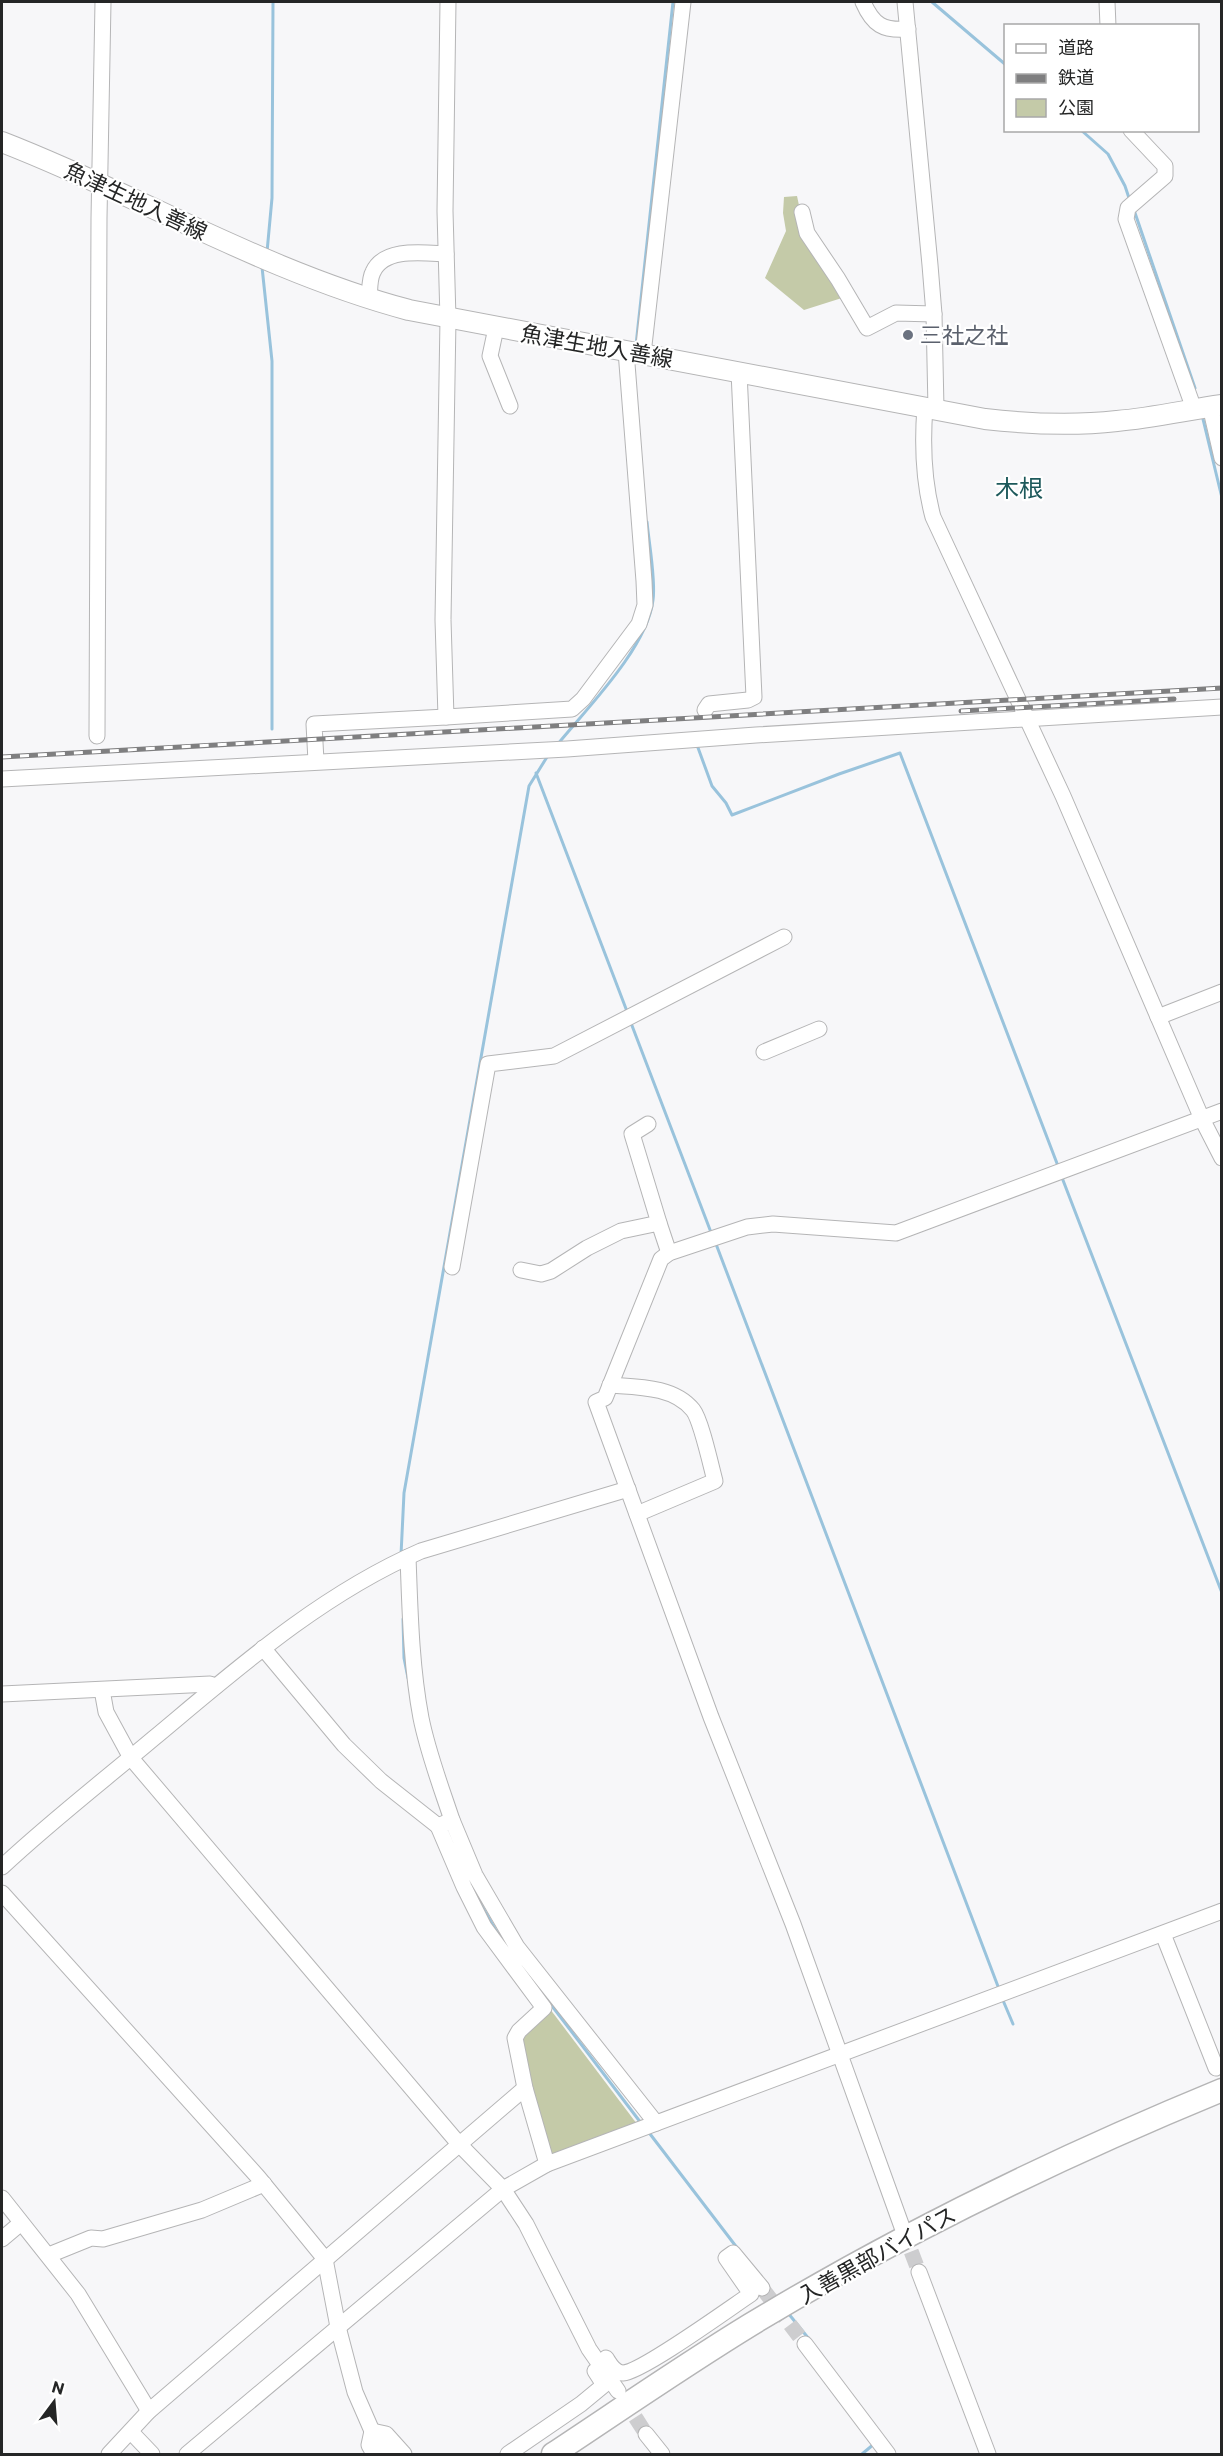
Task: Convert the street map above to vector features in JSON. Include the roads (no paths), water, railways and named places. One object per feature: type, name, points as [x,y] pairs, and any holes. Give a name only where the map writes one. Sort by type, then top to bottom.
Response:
[{"type":"highway","name":"入善黒部バイパス","points":[[553,2454],[751,2325],[847,2270],[950,2214],[1120,2132],[1221,2090]]},
{"type":"main road","name":"魚津生地入善線","points":[[2,142],[100,184],[263,260],[369,300],[448,319],[1014,422],[1057,424],[1118,422],[1209,407]]},
{"type":"street","points":[[97,736],[103,2]]},
{"type":"street","points":[[446,717],[443,620],[448,319],[446,254],[448,2]]},
{"type":"street","points":[[316,761],[314,724],[572,710],[583,699],[639,624],[645,605],[635,353],[683,2]]},
{"type":"street","points":[[863,2],[868,13],[882,27],[890,31],[908,29]]},
{"type":"street","points":[[905,2],[934,314],[930,408],[924,463],[926,490],[933,517],[1028,718],[1221,1158]]},
{"type":"street","points":[[1107,2],[1108,24]]},
{"type":"street","points":[[1133,132],[1165,166],[1165,176],[1128,208],[1126,219],[1209,407],[1221,458]]},
{"type":"street","points":[[802,212],[807,233],[867,328],[896,313],[934,314]]},
{"type":"street","points":[[369,300],[372,272],[380,261],[392,256],[417,252],[446,254]]},
{"type":"street","points":[[496,328],[490,356],[510,406]]},
{"type":"street","points":[[705,710],[709,704],[748,700],[754,697],[739,372]]},
{"type":"street","points":[[2,779],[567,749],[1221,707]]},
{"type":"street","points":[[452,1267],[488,1064],[554,1056],[784,937]]},
{"type":"street","points":[[1158,1017],[1221,992]]},
{"type":"street","points":[[764,1052],[819,1029]]},
{"type":"street","points":[[902,2227],[793,1924],[711,1717],[596,1402],[605,1398],[661,1259],[669,1253],[747,1227],[772,1224],[896,1233],[1221,1111]]},
{"type":"street","points":[[648,1124],[632,1134],[669,1253]]},
{"type":"street","points":[[522,1270],[541,1274],[551,1271],[587,1248],[621,1231],[659,1222]]},
{"type":"street","points":[[610,1385],[650,1388],[674,1396],[694,1411],[715,1481],[636,1514]]},
{"type":"street","points":[[2,1867],[216,1686],[321,1604],[389,1565],[408,1557],[628,1489]]},
{"type":"street","points":[[408,1557],[410,1631],[421,1718],[445,1823],[464,1887],[484,1927],[544,2008],[519,2031],[515,2038],[525,2088],[547,2164]]},
{"type":"street","points":[[263,1648],[344,1746],[381,1781],[445,1823],[517,1947],[656,2123]]},
{"type":"street","points":[[2,1694],[210,1684],[216,1686]]},
{"type":"street","points":[[102,1690],[106,1712],[130,1758],[459,2144],[503,2189],[526,2224],[590,2349],[618,2391]]},
{"type":"street","points":[[2,1893],[264,2184],[325,2259],[338,2327],[355,2392],[372,2431],[393,2454]]},
{"type":"street","points":[[187,2454],[503,2189],[547,2164],[1221,1911]]},
{"type":"street","points":[[1163,1934],[1216,2068]]},
{"type":"street","points":[[109,2454],[149,2411],[525,2088]]},
{"type":"street","points":[[49,2255],[91,2238],[103,2239],[202,2210],[264,2184]]},
{"type":"street","points":[[2,2198],[78,2294],[149,2411]]},
{"type":"street","points":[[2,2239],[21,2223]]},
{"type":"street","points":[[508,2454],[581,2404],[604,2385],[572,2331],[578,2326],[584,2326],[615,2371],[623,2373],[644,2365],[751,2294],[726,2258],[733,2253],[762,2289]]},
{"type":"street","points":[[919,2272],[988,2454]]},
{"type":"street","points":[[805,2344],[888,2454]]},
{"type":"street","points":[[372,2431],[369,2445],[374,2454]]},
{"type":"street","points":[[372,2431],[386,2434],[404,2454]]},
{"type":"street","points":[[131,2432],[152,2454]]},
{"type":"street","points":[[646,2434],[662,2454]]},
{"type":"waterway","points":[[267,252],[272,198],[273,2]]},
{"type":"waterway","points":[[636,345],[673,2]]},
{"type":"waterway","points":[[932,2],[1004,63]]},
{"type":"waterway","points":[[1083,132],[1108,154],[1125,186],[1130,201]]},
{"type":"waterway","points":[[1134,210],[1195,388]]},
{"type":"waterway","points":[[262,267],[272,361],[272,729]]},
{"type":"waterway","points":[[1202,415],[1222,498]]},
{"type":"waterway","points":[[557,745],[614,676],[640,638],[653,600],[654,582],[647,522]]},
{"type":"waterway","points":[[697,745],[712,786],[726,803],[732,815],[900,753],[1058,1166]]},
{"type":"waterway","points":[[401,1555],[404,1493],[529,786],[547,757]]},
{"type":"waterway","points":[[536,773],[628,1014]]},
{"type":"waterway","points":[[631,1023],[712,1235]]},
{"type":"waterway","points":[[1061,1175],[1222,1593]]},
{"type":"waterway","points":[[716,1244],[999,1989]]},
{"type":"waterway","points":[[403,1619],[404,1658],[408,1678]]},
{"type":"waterway","points":[[480,1903],[498,1934]]},
{"type":"waterway","points":[[1002,1998],[1013,2024]]},
{"type":"waterway","points":[[549,2002],[641,2123]]},
{"type":"waterway","points":[[647,2130],[738,2249]]},
{"type":"waterway","points":[[768,2288],[777,2299]]},
{"type":"waterway","points":[[788,2313],[809,2339]]},
{"type":"waterway","points":[[862,2454],[874,2444]]},
{"type":"tunnel","points":[[903,2230],[919,2272]]},
{"type":"tunnel","points":[[762,2288],[805,2344]]},
{"type":"tunnel","points":[[623,2398],[646,2434]]},
{"type":"railway","points":[[2,757],[1222,688]]},
{"type":"railway","points":[[961,711],[1174,699]]},
{"type":"place","name":"三社之社","points":[[908,335]]},
{"type":"district","name":"木根","points":[[1019,489]]}]
